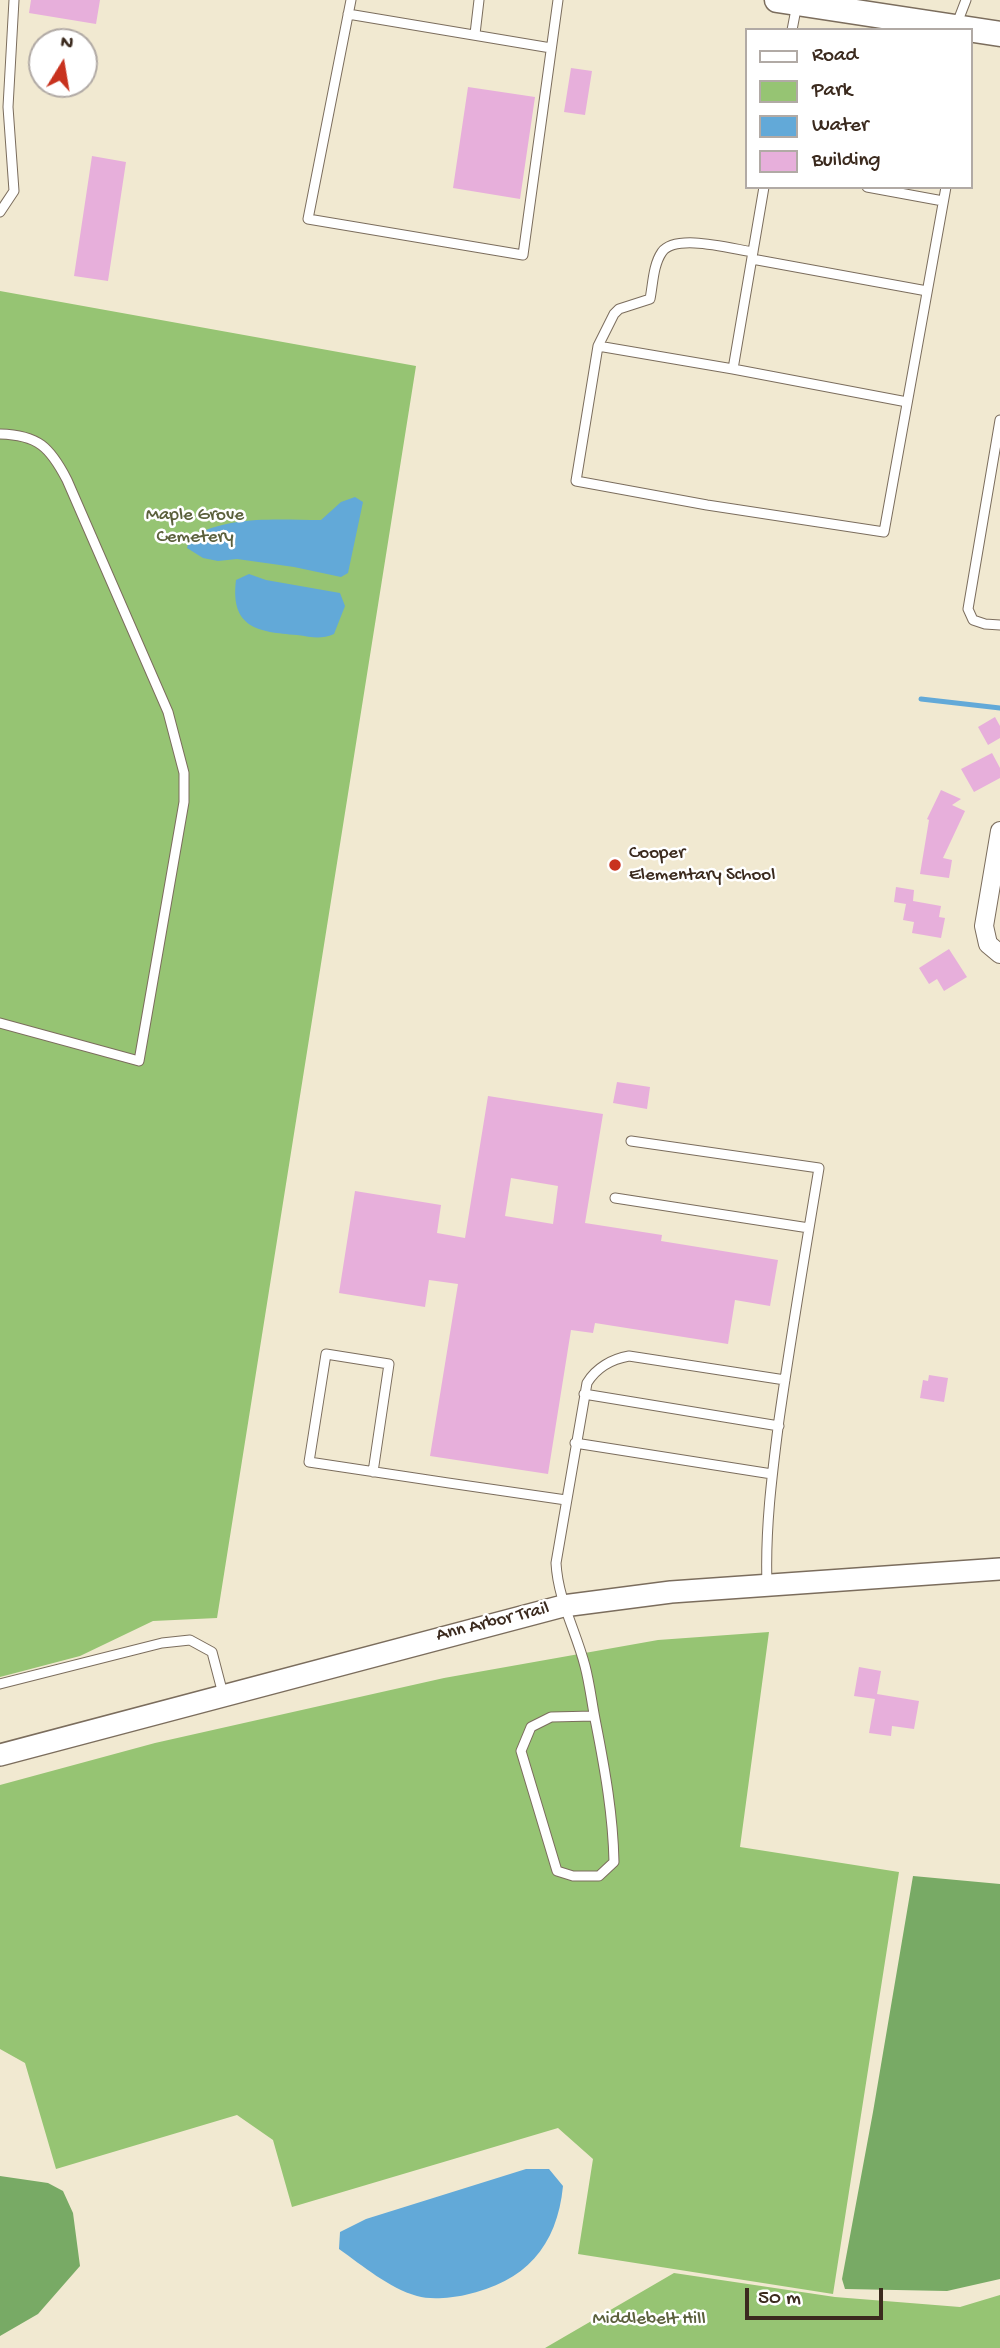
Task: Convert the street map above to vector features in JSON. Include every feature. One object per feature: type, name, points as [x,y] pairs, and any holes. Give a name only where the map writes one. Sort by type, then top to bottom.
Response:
[{"type":"main road","points":[[787,1],[949,28]]},
{"type":"main road","points":[[972,31],[1000,34]]},
{"type":"street","points":[[1000,831],[984,926],[988,944],[1000,954]]},
{"type":"street","name":"Ann Arbor Trail","points":[[0,1755],[563,1606],[671,1592],[1000,1569]]},
{"type":"lane","points":[[0,212],[14,191],[8,107],[14,0]]},
{"type":"lane","points":[[351,0],[308,219],[523,255],[558,0]]},
{"type":"lane","points":[[475,34],[479,0]]},
{"type":"lane","points":[[966,0],[967,28]]},
{"type":"lane","points":[[787,1],[792,28]]},
{"type":"lane","points":[[348,14],[551,48]]},
{"type":"lane","points":[[733,369],[764,189]]},
{"type":"lane","points":[[878,189],[943,201]]},
{"type":"lane","points":[[927,291],[692,242],[664,249],[656,264],[650,299],[619,309],[597,346],[576,481],[884,532],[946,189]]},
{"type":"lane","points":[[597,346],[907,402]]},
{"type":"lane","points":[[1000,419],[968,609],[973,620],[1000,625]]},
{"type":"lane","points":[[0,434],[15,434],[39,441],[55,456],[168,712],[184,773],[184,802],[139,1061],[0,1023]]},
{"type":"lane","points":[[631,1141],[819,1168],[772,1474],[765,1545],[767,1584]]},
{"type":"lane","points":[[615,1198],[809,1228]]},
{"type":"lane","points":[[373,1472],[389,1364],[326,1354],[309,1462],[373,1472],[566,1500]]},
{"type":"lane","points":[[594,1716],[551,1717],[531,1727],[522,1751],[557,1871],[573,1876],[598,1876],[614,1862],[613,1825],[594,1716],[585,1665],[556,1580],[556,1563],[575,1443],[584,1394],[592,1374],[613,1361],[629,1356],[785,1380]]},
{"type":"lane","points":[[584,1394],[779,1426]]},
{"type":"lane","points":[[575,1443],[772,1474]]},
{"type":"lane","points":[[0,1684],[162,1643],[190,1640],[212,1652],[223,1694]]},
{"type":"green space","name":"Maple Grove Cemetery","points":[[0,291],[416,366],[217,1618],[153,1621],[80,1656],[0,1677]]},
{"type":"green space","points":[[769,1632],[740,1847],[899,1872],[833,2294],[578,2254],[593,2159],[558,2128],[292,2207],[273,2140],[237,2115],[56,2169],[25,2063],[0,2049],[0,1785],[155,1743],[444,1678],[658,1640]]},
{"type":"green space","points":[[913,1876],[1000,1884],[1000,2279],[947,2291],[845,2289],[842,2279]]},
{"type":"green space","points":[[0,2176],[48,2183],[63,2191],[73,2213],[80,2266],[38,2314],[0,2336]]},
{"type":"green space","name":"Middlebelt Hill","points":[[674,2273],[835,2297],[960,2307],[1000,2295],[1000,2348],[545,2348]]},
{"type":"water","points":[[355,497],[363,502],[348,573],[341,577],[237,559],[218,561],[203,558],[187,548],[190,537],[222,525],[254,520],[321,520],[341,502]]},
{"type":"water","points":[[249,574],[266,580],[340,593],[345,606],[334,634],[312,637],[270,632],[250,624],[242,618],[235,596],[236,580]]},
{"type":"water","points":[[526,2169],[549,2169],[563,2186],[560,2208],[545,2244],[521,2271],[505,2281],[465,2295],[447,2298],[417,2296],[386,2282],[339,2249],[340,2232],[366,2219]]},
{"type":"building","points":[[31,0],[100,0],[96,24],[29,13]]},
{"type":"building","points":[[571,68],[592,71],[585,115],[564,112]]},
{"type":"building","points":[[468,87],[535,97],[520,199],[453,188]]},
{"type":"building","points":[[92,156],[126,162],[108,281],[74,276]]},
{"type":"building","points":[[995,717],[1000,726],[1000,738],[988,745],[978,727]]},
{"type":"building","points":[[992,753],[1000,768],[1000,778],[974,792],[961,769]]},
{"type":"building","points":[[941,790],[961,799],[952,805],[965,811],[943,858],[952,860],[949,878],[920,874],[929,820],[927,819]]},
{"type":"building","points":[[896,887],[914,890],[913,901],[941,906],[939,917],[945,918],[941,938],[912,933],[914,922],[903,920],[906,904],[894,902]]},
{"type":"building","points":[[949,949],[967,977],[944,991],[937,979],[929,984],[919,968]]},
{"type":"building","points":[[617,1082],[650,1087],[647,1109],[613,1103]]},
{"type":"building","points":[[488,1096],[603,1114],[585,1223],[662,1235],[661,1241],[778,1260],[770,1306],[735,1300],[728,1344],[595,1323],[593,1333],[571,1330],[548,1474],[430,1456],[458,1284],[429,1280],[425,1307],[339,1293],[355,1191],[441,1205],[437,1233],[465,1238]],"holes":[[[511,1178],[558,1186],[553,1224],[505,1216]]]},
{"type":"building","points":[[929,1375],[948,1378],[944,1402],[920,1398],[923,1380],[928,1381]]},
{"type":"building","points":[[859,1667],[881,1671],[877,1694],[919,1701],[914,1729],[892,1726],[891,1736],[869,1733],[875,1699],[854,1696]]},
{"type":"waterway","points":[[921,699],[1000,708]]},
{"type":"place","name":"Cooper Elementary School","points":[[615,865]]}]
